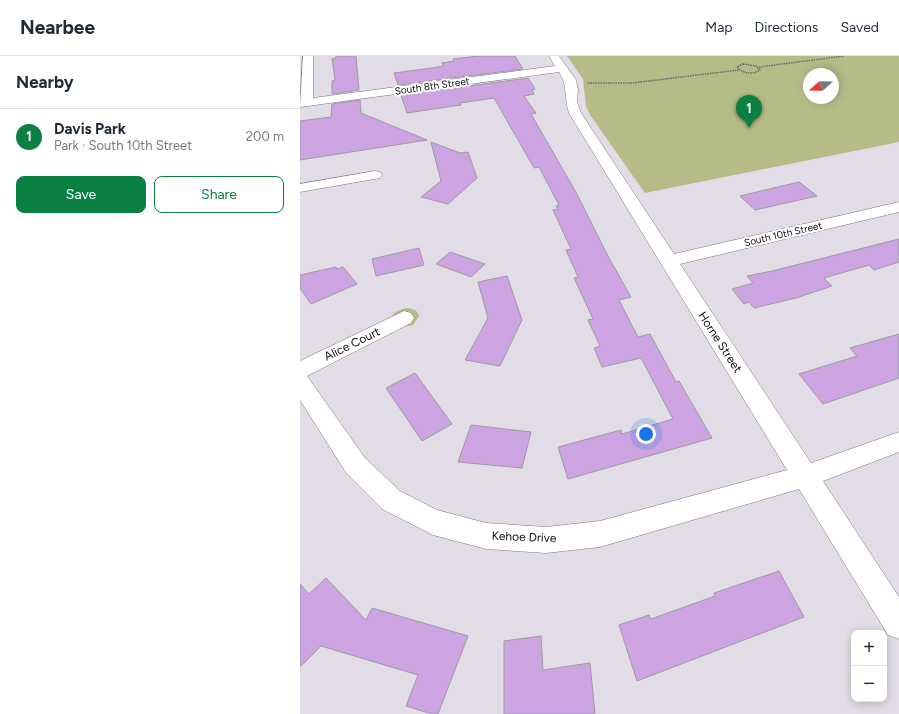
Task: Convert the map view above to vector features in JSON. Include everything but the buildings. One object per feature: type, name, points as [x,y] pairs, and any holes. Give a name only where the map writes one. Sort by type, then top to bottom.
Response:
[{"type":"street","points":[[304,103],[308,56]]},
{"type":"street","name":"South 8th Street","points":[[304,103],[563,70]]},
{"type":"street","name":"Horne Street","points":[[563,70],[575,113],[899,624]]},
{"type":"street","points":[[300,188],[375,175]]},
{"type":"street","name":"South 10th Street","points":[[668,261],[899,207]]},
{"type":"street","name":"Alice Court","points":[[300,370],[404,318]]},
{"type":"street","name":"Kehoe Drive","points":[[300,382],[356,466],[392,500],[433,522],[486,536],[546,540],[600,534],[806,476],[899,442]]},
{"type":"path","points":[[739,70],[737,67],[743,64],[759,67],[844,56]]},
{"type":"path","points":[[563,70],[602,82],[642,82],[739,70],[755,72],[760,70],[759,67]]},
{"type":"green space","points":[[567,56],[899,56],[899,142],[645,193],[590,115],[586,106],[583,79]]},
{"type":"green space","points":[[407,308],[416,311],[419,316],[413,325],[398,328],[390,322],[393,314]]},
{"type":"place","name":"Davis Park","points":[[749,128]]}]
